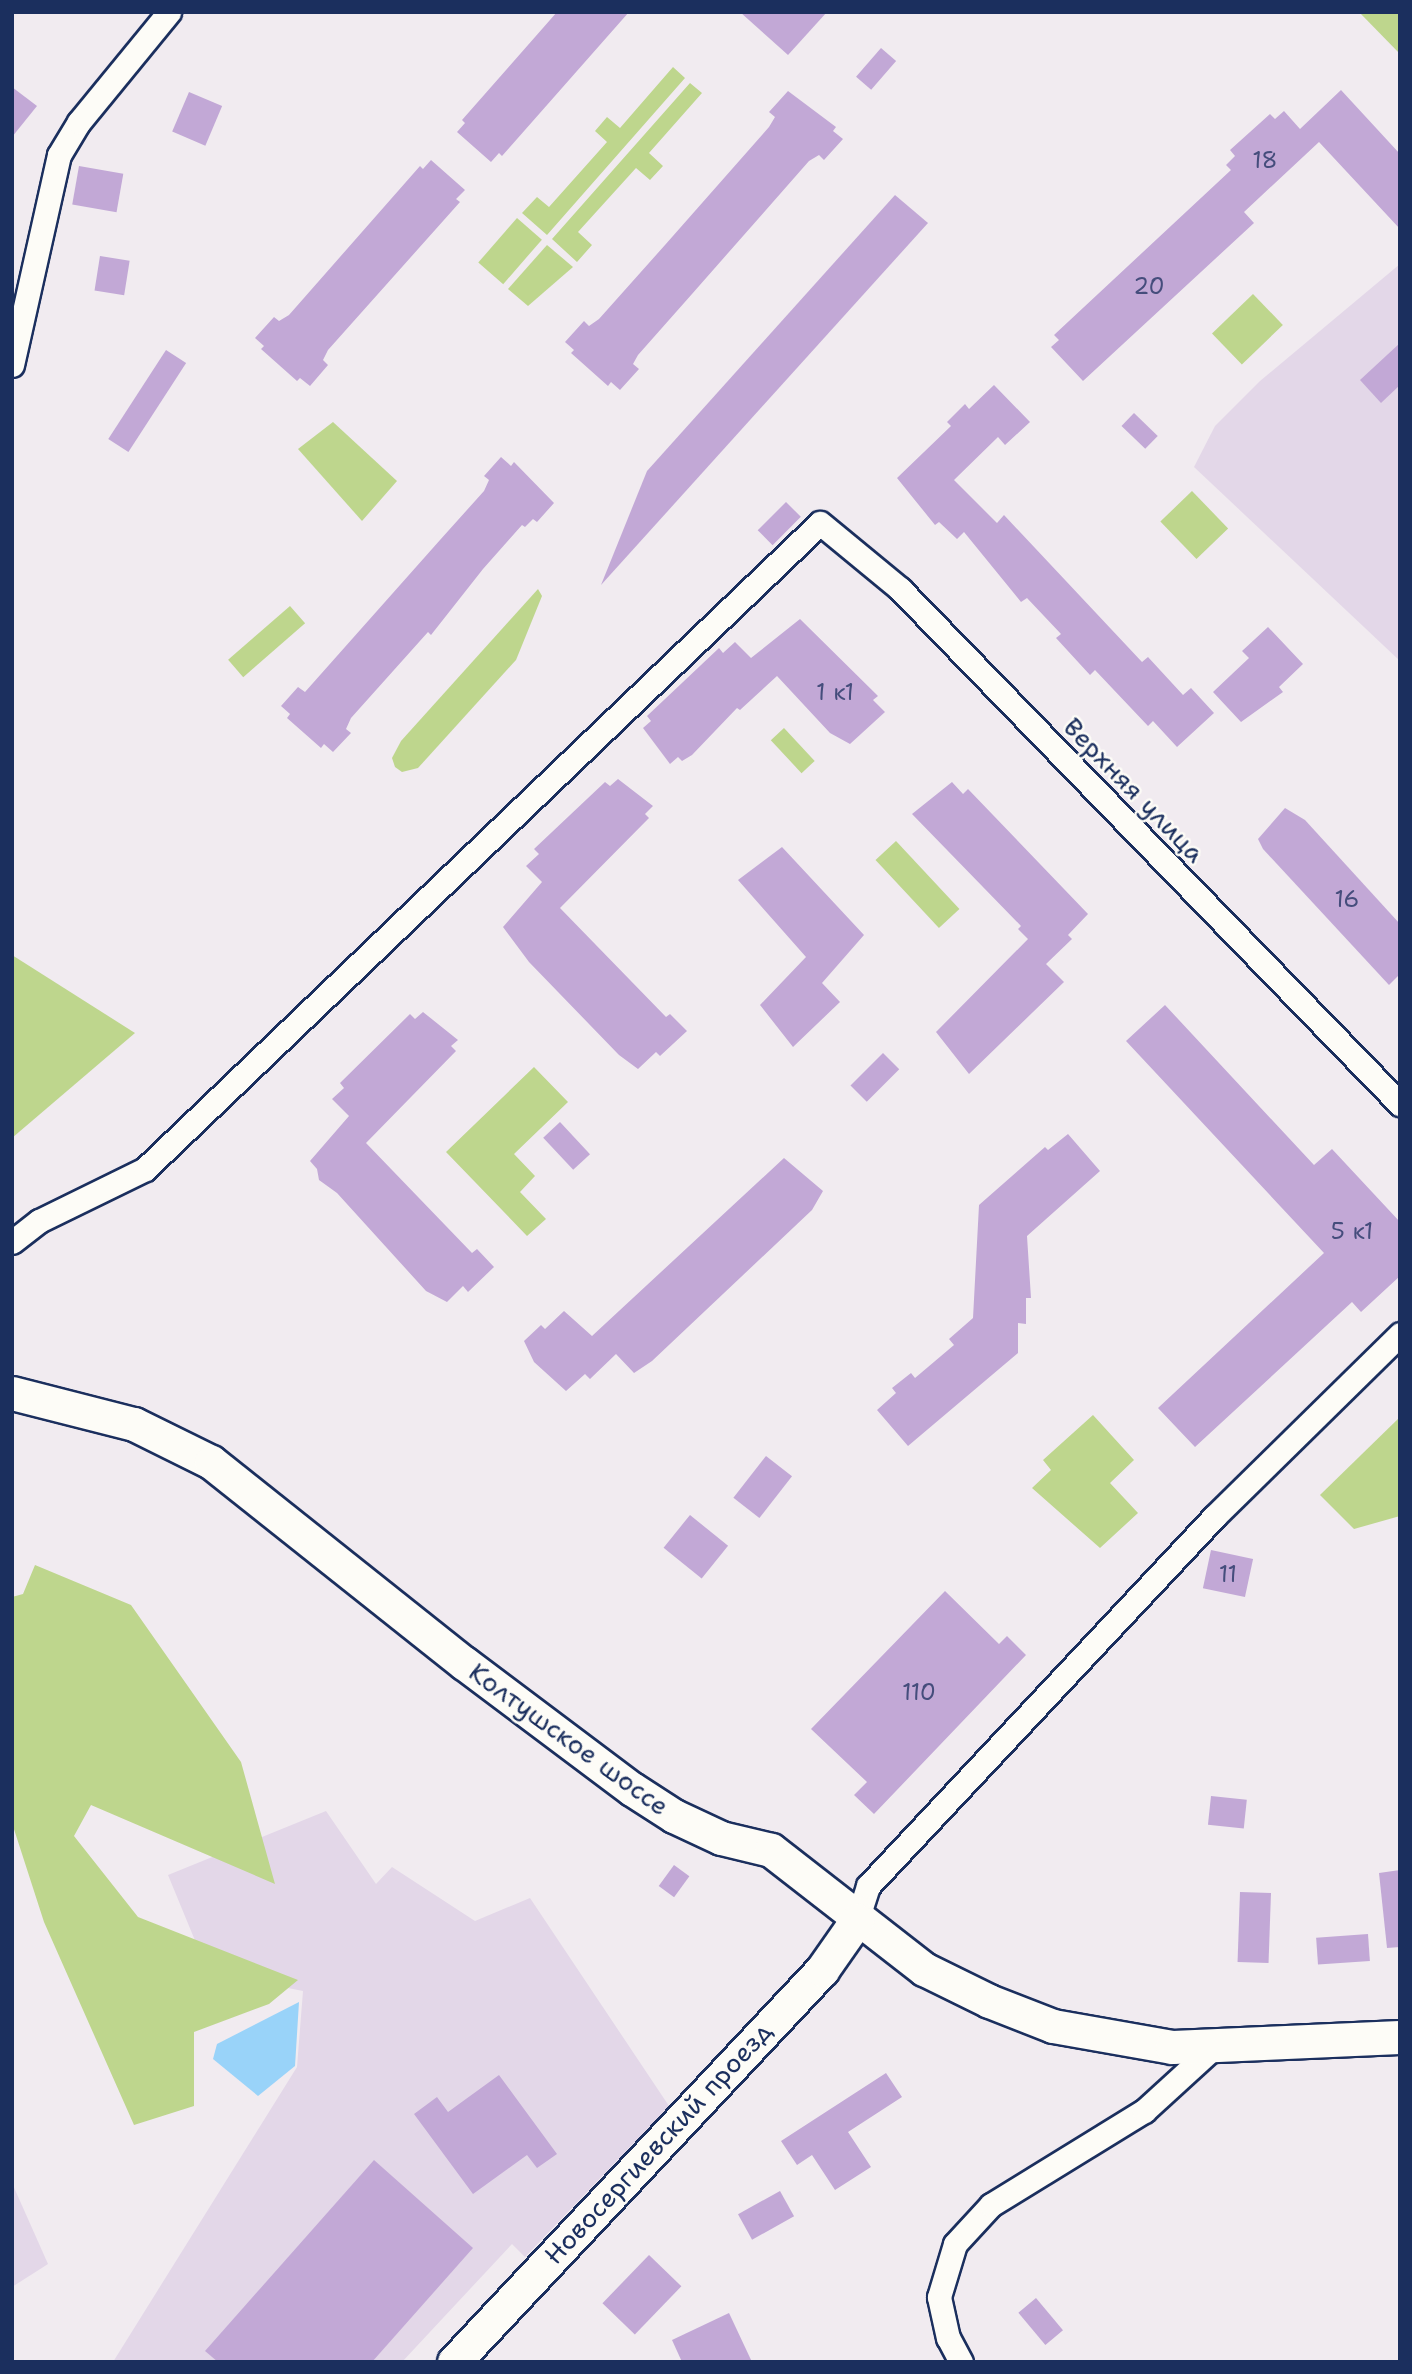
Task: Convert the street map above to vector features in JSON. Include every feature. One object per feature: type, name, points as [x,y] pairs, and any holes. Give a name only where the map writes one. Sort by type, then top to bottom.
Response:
[{"type":"main road","name":"Колтушское шоссе","points":[[12,1393],[134,1424],[211,1462],[464,1663],[632,1789],[674,1816],[721,1838],[771,1850],[857,1920],[924,1969],[1053,2026],[1172,2047],[1213,2048],[1400,2037]]},
{"type":"main road","name":"Новосергиевский проезд","points":[[454,2362],[822,1970],[857,1920]]},
{"type":"street","points":[[12,365],[59,155],[79,122],[169,12]]},
{"type":"street","name":"Верхняя улица","points":[[12,1242],[39,1222],[145,1169],[820,523],[900,589],[1400,1104]]},
{"type":"street","points":[[857,1920],[868,1885],[1214,1517],[1400,1334]]},
{"type":"street","points":[[961,2362],[948,2339],[939,2297],[955,2244],[991,2205],[1144,2111],[1213,2048]]},
{"type":"shaded area","points":[[1400,264],[1400,661],[1194,467],[1215,426],[1260,381]]},
{"type":"shaded area","points":[[326,1811],[376,1884],[392,1867],[475,1921],[530,1898],[669,2106],[525,2257],[512,2244],[402,2362],[113,2362],[297,2067],[303,1991],[208,1972],[168,1875]]},
{"type":"shaded area","points":[[12,2183],[48,2264],[12,2287]]},
{"type":"green space","points":[[1359,12],[1400,12],[1400,54]]},
{"type":"green space","points":[[673,67],[685,78],[547,235],[522,213],[537,197],[549,207],[607,142],[595,131],[607,117],[620,128]]},
{"type":"green space","points":[[690,83],[702,93],[649,153],[663,166],[650,180],[636,168],[578,232],[592,245],[577,262],[552,239]]},
{"type":"green space","points":[[517,218],[542,240],[503,284],[478,263]]},
{"type":"green space","points":[[547,245],[573,267],[528,306],[508,289]]},
{"type":"green space","points":[[1253,294],[1283,325],[1242,365],[1212,334]]},
{"type":"green space","points":[[333,422],[397,481],[362,521],[298,449]]},
{"type":"green space","points":[[1192,491],[1228,528],[1196,559],[1160,522]]},
{"type":"green space","points":[[538,589],[542,596],[516,660],[418,768],[402,772],[395,767],[392,758],[401,741]]},
{"type":"green space","points":[[290,606],[305,623],[243,677],[228,660]]},
{"type":"green space","points":[[784,728],[815,761],[802,773],[771,740]]},
{"type":"green space","points":[[896,841],[959,909],[939,928],[876,860]]},
{"type":"green space","points":[[12,955],[135,1033],[12,1138]]},
{"type":"green space","points":[[534,1067],[568,1102],[514,1154],[535,1176],[520,1192],[546,1219],[527,1236],[446,1152]]},
{"type":"green space","points":[[1093,1415],[1134,1460],[1110,1483],[1138,1513],[1100,1548],[1032,1488],[1051,1470],[1043,1460]]},
{"type":"green space","points":[[1400,1417],[1400,1516],[1354,1529],[1320,1495]]},
{"type":"green space","points":[[35,1565],[131,1605],[241,1762],[275,1884],[91,1805],[74,1836],[138,1917],[298,1980],[269,2004],[194,2032],[194,2106],[134,2125],[44,1922],[12,1823],[12,1597],[23,1594]]},
{"type":"water","points":[[299,2002],[295,2066],[258,2096],[213,2059],[217,2044]]},
{"type":"building","points":[[557,12],[629,12],[502,156],[499,153],[491,162],[457,132],[465,123],[462,120]]},
{"type":"building","points":[[740,12],[827,12],[788,55]]},
{"type":"building","points":[[881,48],[896,61],[871,90],[856,77]]},
{"type":"building","points":[[12,87],[37,106],[12,137]]},
{"type":"building","points":[[1341,90],[1400,154],[1400,229],[1319,142],[1244,212],[1254,223],[1083,381],[1051,347],[1059,340],[1054,335],[1231,170],[1226,165],[1235,156],[1230,150],[1270,114],[1275,119],[1284,111],[1300,129]]},
{"type":"building","points":[[788,91],[836,127],[833,131],[843,139],[824,160],[819,155],[809,161],[638,355],[633,364],[639,369],[620,390],[611,382],[608,386],[571,353],[574,350],[565,342],[584,321],[589,326],[599,319],[665,245],[769,127],[775,117],[769,112]]},
{"type":"building","points":[[189,92],[222,106],[205,146],[172,132]]},
{"type":"building","points":[[431,160],[465,190],[456,199],[460,202],[328,350],[323,360],[328,365],[310,386],[300,378],[297,381],[261,349],[264,346],[255,338],[274,317],[279,321],[289,315],[420,166],[423,169]]},
{"type":"building","points":[[79,166],[123,174],[117,212],[72,204]]},
{"type":"building","points":[[895,195],[928,223],[601,585],[647,471]]},
{"type":"building","points":[[100,256],[130,261],[124,295],[95,291]]},
{"type":"building","points":[[1400,343],[1400,385],[1381,403],[1360,380]]},
{"type":"building","points":[[166,350],[186,363],[128,452],[108,439]]},
{"type":"building","points":[[994,385],[1030,422],[1005,445],[998,437],[954,480],[997,523],[1004,515],[1142,662],[1148,657],[1183,695],[1191,688],[1214,713],[1177,747],[1153,721],[1148,726],[1095,670],[1090,675],[1056,638],[1061,634],[1027,598],[1021,602],[964,532],[957,539],[939,522],[935,525],[897,478],[951,426],[947,422],[965,404],[969,409]]},
{"type":"building","points":[[1134,413],[1158,436],[1145,449],[1121,426]]},
{"type":"building","points":[[501,457],[511,466],[514,462],[554,503],[537,522],[533,519],[525,527],[522,525],[431,635],[428,632],[351,718],[346,729],[351,733],[333,752],[324,744],[321,748],[287,718],[290,714],[281,706],[298,687],[305,692],[484,491],[489,480],[484,476]]},
{"type":"building","points":[[786,502],[801,517],[773,545],[758,530]]},
{"type":"building","points":[[800,619],[878,696],[873,700],[885,712],[850,744],[830,733],[777,676],[740,710],[737,708],[692,755],[682,761],[678,757],[670,764],[643,728],[651,721],[647,716],[719,648],[723,653],[735,642],[751,658]]},
{"type":"building","points":[[1268,627],[1303,664],[1279,687],[1283,692],[1241,722],[1213,692],[1249,658],[1242,651]]},
{"type":"building","points":[[618,779],[653,806],[645,814],[649,818],[560,908],[666,1017],[670,1014],[687,1031],[660,1056],[656,1052],[638,1069],[619,1055],[529,962],[503,927],[542,882],[526,866],[539,854],[534,849],[605,782],[610,786]]},
{"type":"building","points":[[952,782],[963,794],[968,789],[1088,914],[1068,935],[1072,939],[1046,964],[1064,982],[969,1074],[936,1032],[1028,939],[1018,929],[1021,926],[912,814]]},
{"type":"building","points":[[1285,808],[1305,820],[1400,924],[1400,974],[1389,985],[1263,849],[1258,839]]},
{"type":"building","points":[[782,847],[864,935],[822,983],[840,1002],[793,1047],[760,1005],[806,957],[738,880]]},
{"type":"building","points":[[1165,1005],[1314,1165],[1332,1149],[1400,1222],[1400,1276],[1361,1312],[1352,1302],[1195,1447],[1158,1408],[1324,1253],[1126,1041]]},
{"type":"building","points":[[423,1012],[458,1040],[451,1046],[456,1051],[366,1143],[472,1253],[477,1249],[494,1267],[468,1292],[463,1286],[447,1302],[426,1291],[337,1193],[319,1180],[317,1169],[310,1161],[349,1116],[332,1099],[344,1088],[340,1083],[410,1014],[415,1019]]},
{"type":"building","points":[[883,1053],[899,1069],[867,1102],[850,1086]]},
{"type":"building","points":[[560,1122],[590,1154],[573,1170],[543,1138]]},
{"type":"building","points":[[1068,1134],[1100,1171],[1027,1236],[1031,1298],[1026,1298],[1026,1324],[1018,1323],[1018,1353],[908,1446],[877,1410],[896,1393],[892,1388],[911,1373],[915,1378],[954,1345],[949,1339],[973,1318],[979,1205],[1045,1147],[1048,1150]]},
{"type":"building","points":[[784,1158],[823,1191],[812,1210],[652,1361],[634,1373],[616,1354],[590,1379],[585,1374],[566,1391],[534,1362],[524,1341],[541,1325],[545,1329],[564,1311],[592,1336]]},
{"type":"building","points":[[766,1456],[792,1476],[759,1518],[733,1498]]},
{"type":"building","points":[[690,1515],[728,1546],[702,1578],[664,1548]]},
{"type":"building","points":[[1211,1550],[1253,1559],[1245,1597],[1203,1588]]},
{"type":"building","points":[[945,1591],[999,1644],[1007,1636],[1026,1655],[874,1814],[854,1795],[867,1782],[811,1729]]},
{"type":"building","points":[[1211,1796],[1247,1800],[1244,1829],[1208,1825]]},
{"type":"building","points":[[674,1865],[689,1876],[674,1897],[659,1886]]},
{"type":"building","points":[[1400,1870],[1400,1947],[1387,1948],[1379,1873]]},
{"type":"building","points":[[1240,1892],[1271,1893],[1269,1963],[1238,1962]]},
{"type":"building","points":[[1368,1934],[1370,1961],[1318,1965],[1316,1938]]},
{"type":"building","points":[[886,2073],[902,2097],[848,2132],[871,2167],[835,2190],[812,2155],[797,2165],[781,2141]]},
{"type":"building","points":[[499,2075],[557,2154],[537,2168],[527,2155],[473,2194],[414,2114],[437,2097],[448,2112]]},
{"type":"building","points":[[374,2160],[473,2248],[372,2362],[218,2362],[205,2351]]},
{"type":"building","points":[[780,2191],[794,2216],[752,2240],[738,2214]]},
{"type":"building","points":[[649,2255],[681,2286],[635,2334],[602,2303]]},
{"type":"building","points":[[1036,2298],[1063,2330],[1045,2345],[1018,2313]]},
{"type":"building","points":[[729,2313],[752,2362],[682,2362],[672,2340]]}]
